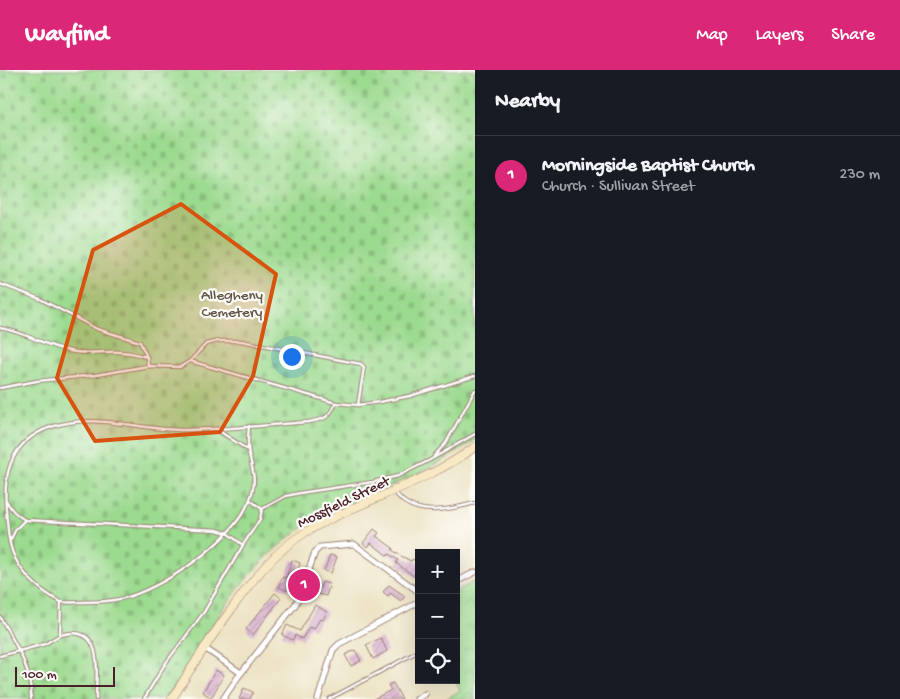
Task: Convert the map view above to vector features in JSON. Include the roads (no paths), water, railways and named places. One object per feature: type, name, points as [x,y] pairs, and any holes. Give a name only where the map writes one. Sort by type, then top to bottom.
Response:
[{"type":"street","name":"Mossfield Street","points":[[172,699],[203,647],[263,567],[284,548],[328,520],[434,473],[475,447]]},
{"type":"street","points":[[223,699],[241,673],[295,605],[300,596],[315,552],[320,548],[354,544],[415,589]]},
{"type":"street","points":[[460,580],[475,572]]},
{"type":"street","points":[[318,699],[333,650],[339,644],[415,604]]},
{"type":"street","points":[[203,647],[241,673]]},
{"type":"street","points":[[417,699],[426,694]]},
{"type":"lane","points":[[0,284],[40,299],[97,329],[140,342],[147,357],[148,366]]},
{"type":"lane","points":[[0,328],[16,330],[56,348],[72,352],[121,352],[147,357]]},
{"type":"lane","points":[[0,388],[148,366],[180,367],[190,361],[206,344],[218,341],[241,341],[361,364],[364,367],[358,405]]},
{"type":"lane","points":[[190,361],[336,403],[358,405],[410,396],[475,376]]},
{"type":"lane","points":[[426,462],[446,443],[475,390]]},
{"type":"lane","points":[[249,426],[248,450],[255,478],[250,500],[227,533],[216,545],[196,561],[145,591],[122,599],[104,602],[60,602],[25,574],[14,556],[10,542],[5,486],[7,470],[15,455],[29,439],[51,427],[84,421],[178,430],[308,422],[324,419],[331,415],[336,403]]},
{"type":"lane","points":[[215,428],[248,450]]},
{"type":"lane","points":[[144,699],[165,664],[204,612],[242,545],[260,518],[262,510],[286,496],[398,476],[475,434]]},
{"type":"lane","points":[[394,491],[405,503],[417,509],[442,509],[475,503]]},
{"type":"lane","points":[[6,498],[10,508],[25,520],[217,530],[227,533],[242,545]]},
{"type":"lane","points":[[250,500],[262,510]]},
{"type":"lane","points":[[10,542],[16,529],[25,520]]},
{"type":"lane","points":[[60,602],[60,634]]},
{"type":"lane","points":[[0,617],[20,652],[30,679],[31,699]]},
{"type":"lane","points":[[0,656],[45,644],[60,634],[68,632],[82,633],[88,636],[94,646],[96,699]]},
{"type":"lane","points":[[328,699],[415,653]]},
{"type":"place","name":"Morningside Baptist Church","points":[[304,585]]},
{"type":"park label","name":"Allegheny Cemetery","points":[[232,302]]}]
